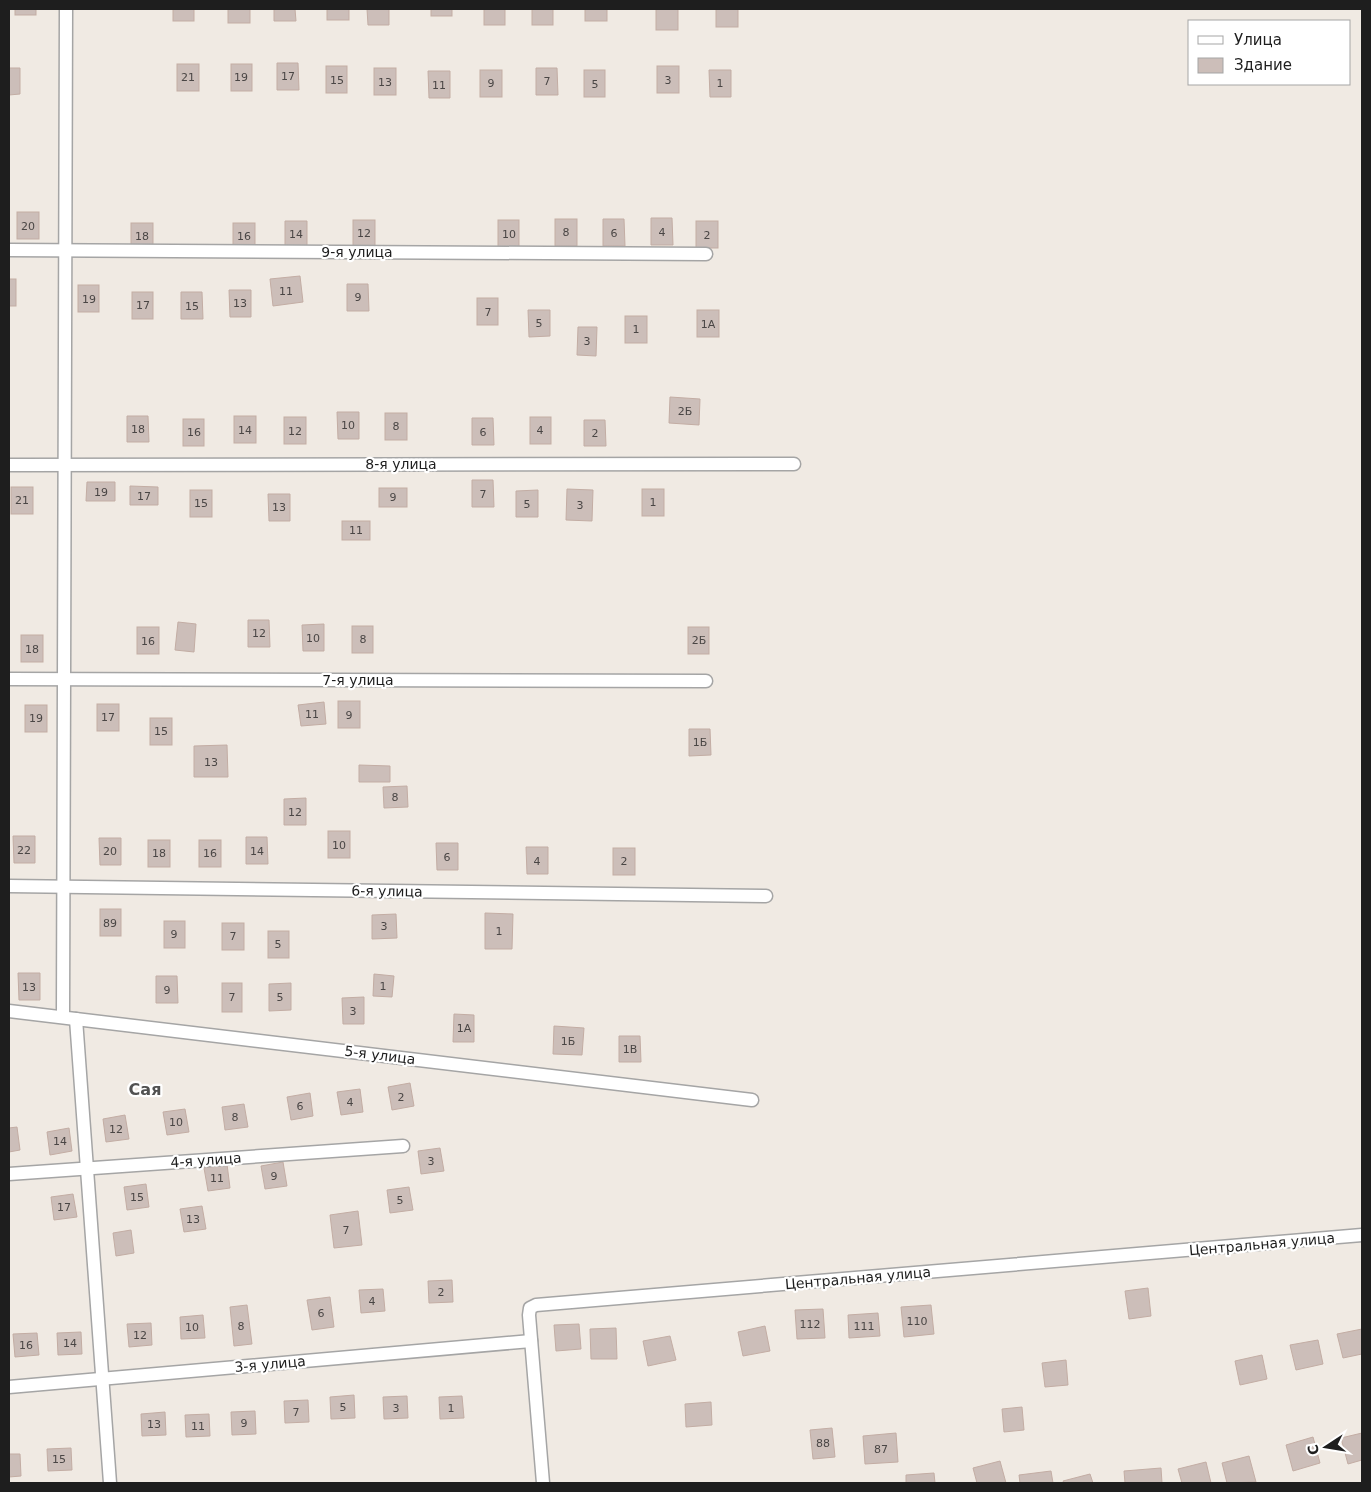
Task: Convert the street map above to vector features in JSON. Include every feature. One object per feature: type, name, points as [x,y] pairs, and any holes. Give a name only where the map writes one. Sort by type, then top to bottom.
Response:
[{"type":"street","points":[[66,9],[64,887],[69,1018],[87,1168],[110,1483]]},
{"type":"street","name":"9-я улица","points":[[9,250],[706,254]]},
{"type":"street","name":"8-я улица","points":[[9,465],[794,464]]},
{"type":"street","name":"7-я улица","points":[[9,679],[706,681]]},
{"type":"street","name":"6-я улица","points":[[9,886],[766,896]]},
{"type":"street","name":"5-я улица","points":[[9,1011],[752,1100]]},
{"type":"street","name":"4-я улица","points":[[9,1174],[403,1146]]},
{"type":"street","name":"Центральная улица","points":[[543,1483],[529,1315],[530,1308],[536,1305],[1362,1236]]},
{"type":"street","name":"3-я улица","points":[[9,1387],[531,1341]]},
{"type":"building","points":[[15,9],[36,9],[36,15],[15,15]]},
{"type":"building","points":[[173,9],[194,9],[194,21],[173,21]]},
{"type":"building","points":[[228,9],[250,9],[250,23],[228,23]]},
{"type":"building","points":[[274,9],[295,9],[296,21],[274,21]]},
{"type":"building","points":[[327,9],[349,9],[349,20],[327,20]]},
{"type":"building","points":[[367,9],[389,9],[389,25],[368,25]]},
{"type":"building","points":[[431,9],[452,9],[452,16],[431,16]]},
{"type":"building","points":[[484,9],[505,9],[505,25],[484,25]]},
{"type":"building","points":[[532,9],[553,9],[553,25],[532,25]]},
{"type":"building","points":[[585,9],[607,9],[607,21],[585,21]]},
{"type":"building","points":[[656,9],[678,9],[678,30],[656,30]]},
{"type":"building","points":[[716,9],[738,9],[738,27],[716,27]]},
{"type":"building","points":[[277,63],[298,63],[299,90],[277,90]]},
{"type":"building","points":[[177,64],[199,64],[199,91],[177,91]]},
{"type":"building","points":[[231,64],[252,64],[252,91],[231,91]]},
{"type":"building","points":[[326,66],[347,66],[347,93],[326,93]]},
{"type":"building","points":[[657,66],[679,66],[679,93],[657,93]]},
{"type":"building","points":[[9,68],[20,68],[20,94],[9,95]]},
{"type":"building","points":[[374,68],[396,68],[396,95],[374,95]]},
{"type":"building","points":[[536,68],[557,68],[558,95],[536,95]]},
{"type":"building","points":[[480,70],[502,70],[502,97],[480,97]]},
{"type":"building","points":[[584,70],[605,70],[605,97],[584,97]]},
{"type":"building","points":[[709,70],[731,70],[731,97],[710,97]]},
{"type":"building","points":[[428,71],[450,71],[450,98],[429,98]]},
{"type":"building","points":[[17,212],[39,212],[39,239],[17,239]]},
{"type":"building","points":[[651,218],[672,218],[673,245],[651,245]]},
{"type":"building","points":[[555,219],[577,219],[577,246],[555,246]]},
{"type":"building","points":[[603,219],[624,219],[625,246],[603,246]]},
{"type":"building","points":[[353,220],[375,220],[375,247],[353,247]]},
{"type":"building","points":[[498,220],[519,220],[519,247],[498,247]]},
{"type":"building","points":[[285,221],[307,221],[307,247],[285,248]]},
{"type":"building","points":[[696,221],[718,221],[718,248],[696,248]]},
{"type":"building","points":[[131,223],[153,223],[153,250],[131,250]]},
{"type":"building","points":[[233,223],[255,223],[255,250],[233,250]]},
{"type":"building","points":[[300,276],[303,302],[273,306],[270,279]]},
{"type":"building","points":[[9,279],[16,279],[16,306],[9,306]]},
{"type":"building","points":[[347,284],[368,284],[369,311],[347,311]]},
{"type":"building","points":[[78,285],[99,285],[99,312],[78,312]]},
{"type":"building","points":[[229,290],[251,290],[251,317],[230,317]]},
{"type":"building","points":[[132,292],[153,292],[153,319],[132,319]]},
{"type":"building","points":[[181,292],[202,292],[203,319],[181,319]]},
{"type":"building","points":[[477,298],[498,298],[498,325],[477,325]]},
{"type":"building","points":[[528,310],[550,310],[550,336],[529,337]]},
{"type":"building","points":[[697,310],[719,310],[719,337],[697,337]]},
{"type":"building","points":[[625,316],[647,316],[647,343],[625,343]]},
{"type":"building","points":[[578,327],[597,327],[596,356],[577,355]]},
{"type":"building","points":[[670,397],[700,399],[699,425],[669,423]]},
{"type":"building","points":[[337,412],[359,412],[359,439],[338,439]]},
{"type":"building","points":[[385,413],[407,413],[407,440],[385,440]]},
{"type":"building","points":[[127,416],[148,416],[149,442],[127,442]]},
{"type":"building","points":[[234,416],[256,416],[256,443],[234,443]]},
{"type":"building","points":[[284,417],[306,417],[306,444],[284,444]]},
{"type":"building","points":[[530,417],[551,417],[551,444],[530,444]]},
{"type":"building","points":[[472,418],[493,418],[494,445],[472,445]]},
{"type":"building","points":[[183,419],[204,419],[204,446],[183,446]]},
{"type":"building","points":[[584,420],[605,420],[606,446],[584,446]]},
{"type":"building","points":[[472,480],[493,480],[494,507],[472,507]]},
{"type":"building","points":[[87,482],[115,482],[115,501],[86,501]]},
{"type":"building","points":[[130,486],[158,487],[158,505],[130,505]]},
{"type":"building","points":[[11,487],[33,487],[33,514],[11,514]]},
{"type":"building","points":[[379,488],[407,488],[407,507],[379,507]]},
{"type":"building","points":[[567,489],[593,490],[592,521],[566,520]]},
{"type":"building","points":[[642,489],[664,489],[664,516],[642,516]]},
{"type":"building","points":[[190,490],[212,490],[212,517],[190,517]]},
{"type":"building","points":[[538,490],[538,517],[516,517],[516,491]]},
{"type":"building","points":[[268,494],[290,494],[290,521],[269,521]]},
{"type":"building","points":[[342,521],[370,521],[370,540],[342,540]]},
{"type":"building","points":[[248,620],[269,620],[270,647],[248,647]]},
{"type":"building","points":[[178,622],[196,624],[194,652],[175,650]]},
{"type":"building","points":[[324,624],[324,651],[303,651],[302,625]]},
{"type":"building","points":[[352,626],[373,626],[373,653],[352,653]]},
{"type":"building","points":[[137,627],[159,627],[159,654],[137,654]]},
{"type":"building","points":[[688,627],[709,627],[709,654],[688,654]]},
{"type":"building","points":[[21,635],[43,635],[43,662],[21,662]]},
{"type":"building","points":[[338,701],[360,701],[360,728],[338,728]]},
{"type":"building","points":[[324,702],[326,724],[301,726],[298,705]]},
{"type":"building","points":[[97,704],[119,704],[119,731],[97,731]]},
{"type":"building","points":[[25,705],[47,705],[47,732],[25,732]]},
{"type":"building","points":[[150,718],[172,718],[172,745],[150,745]]},
{"type":"building","points":[[689,729],[710,729],[711,755],[689,756]]},
{"type":"building","points":[[227,745],[228,777],[194,777],[194,746]]},
{"type":"building","points":[[359,765],[390,766],[390,782],[359,782]]},
{"type":"building","points":[[407,786],[408,807],[384,808],[383,787]]},
{"type":"building","points":[[306,798],[306,825],[284,825],[284,799]]},
{"type":"building","points":[[328,831],[350,831],[350,858],[328,858]]},
{"type":"building","points":[[13,836],[35,836],[35,863],[14,863]]},
{"type":"building","points":[[246,837],[267,837],[268,864],[246,864]]},
{"type":"building","points":[[99,838],[121,838],[121,865],[100,865]]},
{"type":"building","points":[[148,840],[170,840],[170,867],[148,867]]},
{"type":"building","points":[[199,840],[221,840],[221,867],[199,867]]},
{"type":"building","points":[[436,843],[458,843],[458,870],[437,870]]},
{"type":"building","points":[[526,847],[548,847],[548,874],[527,874]]},
{"type":"building","points":[[613,848],[635,848],[635,875],[613,875]]},
{"type":"building","points":[[100,909],[121,909],[121,936],[100,936]]},
{"type":"building","points":[[485,913],[513,914],[512,949],[485,949]]},
{"type":"building","points":[[396,914],[397,938],[372,939],[372,915]]},
{"type":"building","points":[[164,921],[185,921],[185,948],[164,948]]},
{"type":"building","points":[[222,923],[244,923],[244,950],[222,950]]},
{"type":"building","points":[[268,931],[289,931],[289,958],[268,958]]},
{"type":"building","points":[[18,973],[40,973],[40,1000],[19,1000]]},
{"type":"building","points":[[374,974],[394,976],[392,997],[373,996]]},
{"type":"building","points":[[156,976],[177,976],[178,1003],[156,1003]]},
{"type":"building","points":[[222,983],[242,983],[242,1012],[222,1012]]},
{"type":"building","points":[[291,983],[291,1010],[269,1011],[269,984]]},
{"type":"building","points":[[364,997],[364,1024],[343,1024],[342,998]]},
{"type":"building","points":[[454,1014],[474,1015],[474,1042],[453,1042]]},
{"type":"building","points":[[554,1026],[584,1028],[582,1055],[553,1054]]},
{"type":"building","points":[[619,1036],[640,1036],[641,1062],[619,1062]]},
{"type":"building","points":[[410,1083],[414,1106],[392,1110],[388,1087]]},
{"type":"building","points":[[360,1089],[363,1112],[341,1115],[337,1092]]},
{"type":"building","points":[[310,1093],[313,1116],[291,1120],[287,1097]]},
{"type":"building","points":[[244,1104],[248,1127],[225,1130],[222,1107]]},
{"type":"building","points":[[185,1109],[189,1132],[167,1135],[163,1112]]},
{"type":"building","points":[[125,1115],[129,1139],[106,1142],[103,1119]]},
{"type":"building","points":[[17,1127],[20,1150],[9,1152],[9,1128]]},
{"type":"building","points":[[69,1128],[72,1151],[50,1155],[47,1132]]},
{"type":"building","points":[[440,1148],[444,1171],[421,1174],[418,1151]]},
{"type":"building","points":[[283,1162],[287,1186],[265,1189],[261,1166]]},
{"type":"building","points":[[227,1164],[230,1188],[208,1191],[204,1168]]},
{"type":"building","points":[[146,1184],[149,1207],[127,1210],[124,1187]]},
{"type":"building","points":[[409,1187],[413,1210],[390,1213],[387,1190]]},
{"type":"building","points":[[73,1194],[77,1217],[54,1220],[51,1197]]},
{"type":"building","points":[[202,1206],[206,1229],[184,1232],[180,1209]]},
{"type":"building","points":[[358,1211],[362,1245],[334,1248],[330,1215]]},
{"type":"building","points":[[131,1230],[134,1253],[116,1256],[113,1233]]},
{"type":"building","points":[[452,1280],[453,1302],[429,1303],[428,1281]]},
{"type":"building","points":[[1148,1288],[1151,1316],[1129,1319],[1125,1291]]},
{"type":"building","points":[[383,1289],[385,1311],[361,1313],[359,1290]]},
{"type":"building","points":[[330,1297],[334,1327],[312,1330],[307,1300]]},
{"type":"building","points":[[247,1305],[252,1344],[234,1346],[230,1307]]},
{"type":"building","points":[[931,1305],[934,1334],[904,1337],[901,1307]]},
{"type":"building","points":[[823,1309],[825,1338],[797,1339],[795,1310]]},
{"type":"building","points":[[878,1313],[880,1336],[849,1338],[848,1315]]},
{"type":"building","points":[[203,1315],[205,1338],[181,1339],[180,1317]]},
{"type":"building","points":[[151,1323],[152,1345],[129,1347],[127,1324]]},
{"type":"building","points":[[579,1324],[581,1349],[556,1351],[554,1325]]},
{"type":"building","points":[[765,1326],[770,1351],[743,1356],[738,1332]]},
{"type":"building","points":[[616,1328],[617,1359],[591,1359],[590,1329]]},
{"type":"building","points":[[1362,1329],[1362,1354],[1343,1358],[1337,1334]]},
{"type":"building","points":[[81,1332],[82,1354],[58,1355],[57,1333]]},
{"type":"building","points":[[37,1333],[39,1355],[15,1357],[13,1334]]},
{"type":"building","points":[[670,1336],[676,1360],[648,1366],[643,1341]]},
{"type":"building","points":[[1318,1340],[1323,1364],[1296,1370],[1290,1345]]},
{"type":"building","points":[[1262,1355],[1267,1379],[1240,1385],[1235,1361]]},
{"type":"building","points":[[1066,1360],[1068,1385],[1045,1387],[1042,1363]]},
{"type":"building","points":[[354,1395],[355,1418],[331,1419],[330,1397]]},
{"type":"building","points":[[407,1396],[408,1418],[384,1419],[383,1397]]},
{"type":"building","points":[[462,1396],[464,1418],[440,1419],[439,1397]]},
{"type":"building","points":[[308,1400],[309,1422],[285,1423],[284,1401]]},
{"type":"building","points":[[711,1402],[712,1425],[686,1427],[685,1404]]},
{"type":"building","points":[[1022,1407],[1024,1430],[1004,1432],[1002,1409]]},
{"type":"building","points":[[255,1411],[256,1434],[232,1435],[231,1412]]},
{"type":"building","points":[[165,1412],[166,1435],[142,1436],[141,1414]]},
{"type":"building","points":[[209,1414],[210,1436],[186,1437],[185,1415]]},
{"type":"building","points":[[832,1428],[835,1457],[813,1459],[810,1430]]},
{"type":"building","points":[[896,1433],[898,1462],[865,1464],[863,1436]]},
{"type":"building","points":[[1362,1433],[1362,1460],[1348,1464],[1341,1438]]},
{"type":"building","points":[[1313,1437],[1320,1463],[1293,1471],[1286,1445]]},
{"type":"building","points":[[71,1448],[72,1470],[48,1471],[47,1449]]},
{"type":"building","points":[[9,1454],[20,1454],[21,1476],[9,1477]]},
{"type":"building","points":[[1249,1456],[1256,1482],[1227,1483],[1222,1463]]},
{"type":"building","points":[[1000,1461],[1006,1483],[977,1483],[973,1468]]},
{"type":"building","points":[[1206,1462],[1211,1483],[1182,1483],[1178,1469]]},
{"type":"building","points":[[1161,1468],[1162,1483],[1125,1483],[1124,1471]]},
{"type":"building","points":[[1051,1471],[1053,1483],[1020,1483],[1019,1475]]},
{"type":"building","points":[[934,1473],[935,1483],[906,1483],[906,1475]]},
{"type":"building","points":[[1090,1474],[1093,1483],[1064,1483],[1063,1481]]},
{"type":"district","name":"Сая","points":[[145,1089]]}]
